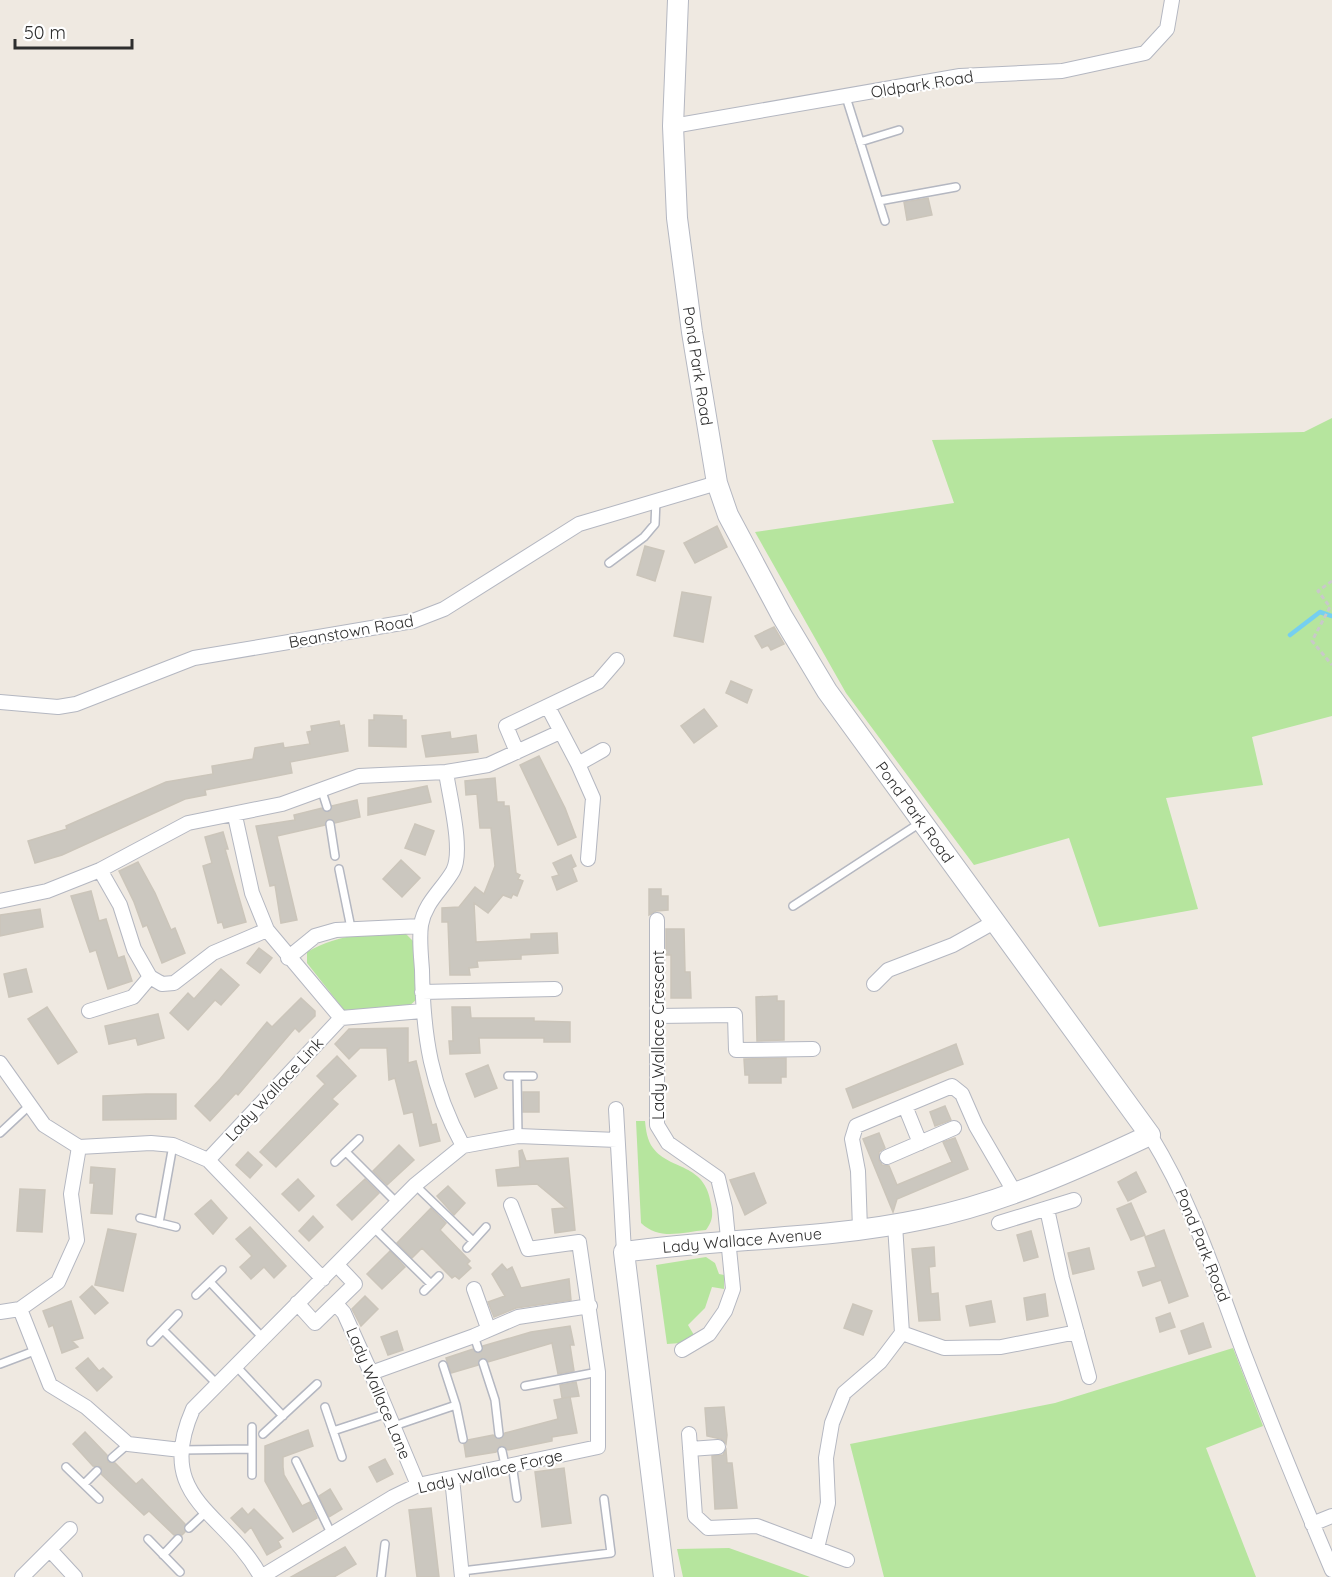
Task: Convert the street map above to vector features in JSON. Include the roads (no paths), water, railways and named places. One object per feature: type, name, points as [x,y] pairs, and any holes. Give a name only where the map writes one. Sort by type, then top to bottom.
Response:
[{"type":"main road","name":"Pond Park Road","points":[[678,0],[673,126],[679,230],[692,332],[717,483],[728,514],[827,691],[1150,1135]]},
{"type":"main road","name":"Lady Wallace Avenue","points":[[624,1252],[895,1225],[970,1208],[1015,1193],[1150,1135]]},
{"type":"main road","points":[[624,1252],[664,1577]]},
{"type":"street","name":"Oldpark Road","points":[[673,126],[960,76],[1062,71],[1145,53],[1167,29],[1172,0]]},
{"type":"street","name":"Beanstown Road","points":[[0,702],[58,706],[76,704],[194,658],[413,621],[444,609],[579,524],[717,483]]},
{"type":"street","points":[[517,752],[506,726],[598,682],[616,660]]},
{"type":"street","points":[[548,707],[593,798],[588,859]]},
{"type":"street","points":[[0,901],[47,891],[100,870],[188,823],[235,816],[282,804],[359,776],[446,772],[488,765],[560,732]]},
{"type":"street","points":[[578,764],[603,750]]},
{"type":"street","points":[[446,772],[458,855],[454,870],[428,903],[421,926],[422,1011],[426,1044],[444,1110],[463,1146]]},
{"type":"street","points":[[235,816],[252,893],[267,930],[288,958],[341,1018],[422,1011]]},
{"type":"street","points":[[100,870],[120,905],[134,949],[150,977],[162,984],[174,983],[213,952],[267,930]]},
{"type":"street","name":"Lady Wallace Crescent","points":[[657,920],[657,1125],[668,1143],[718,1178],[725,1208],[733,1289],[725,1311],[709,1334],[682,1350]]},
{"type":"street","points":[[874,984],[888,970],[953,945],[996,921]]},
{"type":"street","points":[[288,958],[315,936],[351,928],[421,926]]},
{"type":"street","points":[[89,1011],[133,997],[150,977]]},
{"type":"street","points":[[422,992],[555,989]]},
{"type":"street","points":[[657,1016],[735,1015],[736,1050],[813,1049]]},
{"type":"street","name":"Lady Wallace Link","points":[[208,1160],[341,1018]]},
{"type":"street","points":[[0,1063],[44,1125],[79,1147],[151,1143],[173,1145],[208,1160],[323,1278]]},
{"type":"street","points":[[860,1229],[858,1171],[852,1139],[856,1126],[952,1086],[962,1094],[976,1126],[1015,1193]]},
{"type":"street","points":[[904,1106],[920,1143]]},
{"type":"street","points":[[616,1109],[624,1252]]},
{"type":"street","points":[[887,1157],[954,1128]]},
{"type":"street","name":"Pond Park Road","points":[[1150,1135],[1176,1178],[1200,1230],[1243,1351],[1332,1570]]},
{"type":"street","points":[[261,1577],[249,1554],[205,1513],[190,1490],[182,1470],[181,1450],[183,1433],[193,1409],[415,1185],[463,1146],[518,1136],[617,1140]]},
{"type":"street","points":[[0,1312],[20,1309],[58,1282],[77,1240],[71,1194],[79,1147]]},
{"type":"street","points":[[999,1223],[1074,1200]]},
{"type":"street","points":[[511,1204],[528,1249],[579,1242],[598,1372]]},
{"type":"street","points":[[1047,1209],[1062,1278],[1089,1377]]},
{"type":"street","points":[[817,1548],[828,1503],[826,1458],[832,1423],[844,1393],[880,1362],[902,1333],[895,1225]]},
{"type":"street","points":[[297,1303],[315,1323],[336,1304],[355,1284],[337,1265]]},
{"type":"street","points":[[474,1289],[488,1328]]},
{"type":"street","name":"Lady Wallace Lane","points":[[336,1304],[344,1314],[371,1373],[418,1485]]},
{"type":"street","points":[[371,1373],[476,1342],[488,1328],[518,1317],[590,1306]]},
{"type":"street","points":[[20,1309],[50,1385],[86,1407],[128,1444],[181,1450]]},
{"type":"street","points":[[902,1333],[944,1348],[1001,1347],[1077,1332]]},
{"type":"street","name":"Lady Wallace Forge","points":[[261,1577],[393,1497],[418,1485],[598,1447],[598,1372]]},
{"type":"street","points":[[718,1447],[690,1441],[694,1516],[708,1528],[757,1526],[847,1560]]},
{"type":"street","points":[[452,1478],[462,1574]]},
{"type":"street","points":[[1312,1524],[1332,1516]]},
{"type":"street","points":[[22,1577],[51,1551],[70,1529]]},
{"type":"street","points":[[51,1551],[75,1577]]},
{"type":"lane","points":[[846,97],[885,221]]},
{"type":"lane","points":[[860,142],[899,130]]},
{"type":"lane","points":[[879,201],[956,187]]},
{"type":"lane","points":[[609,563],[644,537],[655,524],[656,500]]},
{"type":"lane","points":[[321,788],[327,807]]},
{"type":"lane","points":[[793,906],[922,821]]},
{"type":"lane","points":[[330,824],[335,856]]},
{"type":"lane","points":[[339,869],[351,928]]},
{"type":"lane","points":[[508,1076],[532,1076]]},
{"type":"lane","points":[[517,1076],[518,1136]]},
{"type":"lane","points":[[0,1133],[30,1105]]},
{"type":"lane","points":[[336,1162],[359,1139]]},
{"type":"lane","points":[[159,1223],[173,1145]]},
{"type":"lane","points":[[346,1152],[397,1203]]},
{"type":"lane","points":[[415,1185],[474,1241]]},
{"type":"lane","points":[[140,1218],[176,1227]]},
{"type":"lane","points":[[373,1227],[431,1284]]},
{"type":"lane","points":[[467,1248],[486,1227]]},
{"type":"lane","points":[[196,1295],[222,1270]]},
{"type":"lane","points":[[424,1291],[439,1276]]},
{"type":"lane","points":[[210,1282],[263,1338]]},
{"type":"lane","points":[[151,1342],[178,1314]]},
{"type":"lane","points":[[163,1330],[217,1384]]},
{"type":"lane","points":[[0,1364],[37,1350]]},
{"type":"lane","points":[[483,1363],[495,1400],[499,1434]]},
{"type":"lane","points":[[235,1365],[282,1416]]},
{"type":"lane","points":[[443,1365],[456,1405],[463,1438]]},
{"type":"lane","points":[[525,1386],[598,1372]]},
{"type":"lane","points":[[263,1434],[317,1384]]},
{"type":"lane","points":[[333,1431],[456,1405]]},
{"type":"lane","points":[[325,1407],[342,1457]]},
{"type":"lane","points":[[252,1427],[252,1475]]},
{"type":"lane","points":[[112,1458],[128,1444]]},
{"type":"lane","points":[[181,1450],[252,1449]]},
{"type":"lane","points":[[502,1451],[509,1464],[518,1498]]},
{"type":"lane","points":[[296,1461],[332,1535]]},
{"type":"lane","points":[[66,1467],[99,1499]]},
{"type":"lane","points":[[84,1484],[97,1471]]},
{"type":"lane","points":[[462,1574],[611,1553],[604,1499]]},
{"type":"lane","points":[[189,1528],[205,1513]]},
{"type":"lane","points":[[148,1539],[180,1572]]},
{"type":"lane","points":[[163,1555],[178,1539]]},
{"type":"lane","points":[[381,1577],[385,1544]]},
{"type":"waterway","points":[[1290,635],[1320,612],[1332,616]]}]
